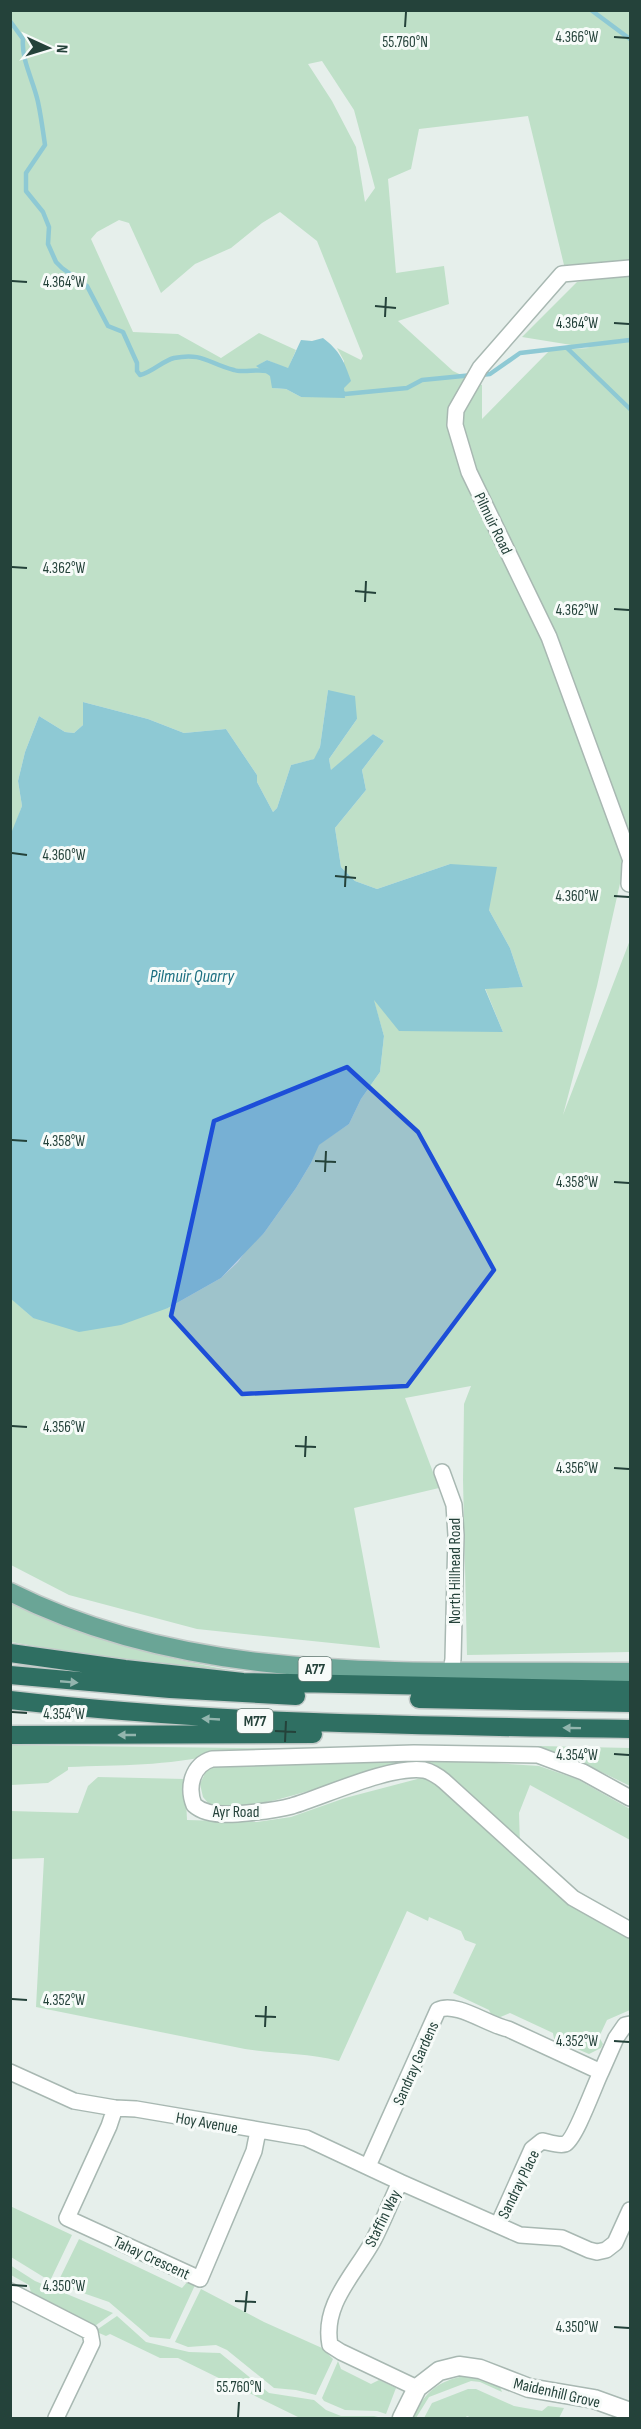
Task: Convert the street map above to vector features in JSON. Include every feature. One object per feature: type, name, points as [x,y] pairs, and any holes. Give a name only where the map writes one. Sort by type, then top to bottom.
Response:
[{"type":"highway","points":[[10,1653],[125,1670],[328,1685],[630,1690]]},
{"type":"highway","name":"M77","points":[[10,1675],[62,1681],[266,1695],[630,1702]]},
{"type":"highway","name":"M77","points":[[10,1700],[121,1713],[204,1719],[345,1725],[630,1729]]},
{"type":"highway","name":"M77","points":[[10,1735],[282,1735],[501,1727]]},
{"type":"main road","name":"A77","points":[[10,1592],[120,1635],[218,1658],[316,1669],[630,1672]]},
{"type":"street","name":"Pilmuir Road","points":[[630,268],[562,274],[480,368],[456,410],[455,425],[469,472],[549,637],[630,858]]},
{"type":"street","points":[[629,884],[630,864]]},
{"type":"street","name":"North Hillhead Road","points":[[442,1472],[454,1506],[456,1535],[453,1659],[450,1672]]},
{"type":"street","name":"Ayr Road","points":[[630,1798],[560,1761],[538,1755],[510,1754],[414,1753],[212,1758],[198,1767],[191,1783],[191,1798],[199,1809],[216,1814],[233,1814],[274,1810],[381,1777],[426,1770],[444,1781],[573,1898],[630,1930]]},
{"type":"street","name":"Sandray Gardens","points":[[369,2166],[438,2010],[444,2007],[457,2009],[508,2029],[601,2072]]},
{"type":"street","points":[[601,2072],[616,2038],[625,2025],[630,2024]]},
{"type":"street","name":"Hoy Avenue","points":[[10,2072],[74,2101],[136,2109],[306,2138],[400,2182]]},
{"type":"street","name":"Sandray Place","points":[[498,2225],[532,2149],[542,2141],[562,2144],[568,2142],[578,2126],[601,2072]]},
{"type":"street","name":"Tahay Crescent","points":[[115,2108],[67,2218],[200,2279],[254,2151],[258,2131]]},
{"type":"street","name":"Staffin Way","points":[[417,2388],[339,2351],[330,2345],[328,2334],[329,2319],[347,2278],[373,2242],[400,2182],[520,2235],[562,2238],[597,2252],[606,2250],[615,2243],[630,2210]]},
{"type":"street","points":[[10,2291],[90,2332],[92,2343],[56,2418]]},
{"type":"street","name":"Maidenhill Grove","points":[[402,2418],[417,2388],[440,2371],[459,2366],[470,2367],[514,2384],[594,2399],[630,2412]]},
{"type":"highlighted area","points":[[347,1067],[418,1132],[494,1270],[407,1386],[242,1394],[171,1316],[214,1121]]},
{"type":"green space","points":[[11,11],[630,11],[630,262],[564,265],[528,116],[419,129],[411,169],[388,179],[396,273],[444,266],[449,304],[398,321],[453,371],[482,385],[482,419],[550,350],[590,348],[522,337],[577,282],[630,277],[630,869],[623,870],[597,986],[563,1115],[630,940],[630,1652],[467,1655],[463,1480],[464,1404],[471,1386],[405,1398],[439,1488],[354,1508],[380,1648],[197,1629],[69,1595],[11,1565],[11,1298],[33,1318],[168,1308],[221,1278],[264,1233],[296,1188],[311,1163],[318,1145],[349,1124],[361,1099],[380,1072],[384,1036],[373,998],[503,1032],[485,988],[523,987],[510,948],[489,910],[450,864],[377,889],[355,881],[341,867],[335,828],[366,790],[362,770],[384,741],[373,734],[331,771],[329,759],[357,719],[328,690],[320,747],[315,759],[291,765],[277,808],[273,812],[257,782],[257,775],[226,729],[184,733],[148,719],[83,702],[83,725],[74,733],[65,732],[39,716],[25,752],[18,781],[22,806],[11,836]],"holes":[[[322,61],[354,110],[375,188],[365,202],[356,147],[332,101],[308,64]],[[280,212],[317,241],[363,356],[361,360],[337,348],[344,361],[344,388],[301,397],[286,389],[273,388],[271,376],[257,366],[267,360],[288,369],[296,350],[259,333],[221,358],[178,334],[133,332],[91,239],[97,232],[119,220],[129,223],[161,293],[195,264],[231,248]]]},
{"type":"green space","points":[[10,1601],[98,1636],[158,1655],[251,1673],[163,1668],[11,1642]]},
{"type":"green space","points":[[11,1745],[315,1749],[539,1746],[630,1748],[630,1786],[583,1763],[548,1751],[217,1754],[162,1763],[68,1767],[68,1770],[48,1783],[11,1785]]},
{"type":"green space","points":[[417,1758],[539,1766],[577,1779],[630,1809],[630,1840],[530,1785],[519,1813],[520,1846],[451,1778],[392,1768],[276,1800],[231,1809],[209,1804],[203,1797],[200,1784],[206,1771],[222,1762]]},
{"type":"green space","points":[[98,1777],[185,1779],[187,1820],[257,1822],[291,1817],[345,1798],[425,1777],[434,1780],[630,1936],[630,2010],[607,2020],[599,2037],[603,2044],[601,2048],[589,2054],[554,2039],[553,2033],[510,2013],[498,2018],[492,2016],[489,2010],[453,1993],[476,1944],[465,1940],[461,1931],[429,1917],[428,1921],[407,1911],[339,2061],[316,2056],[245,2049],[36,2007],[44,1858],[11,1859],[11,1811],[78,1813],[88,1786]]},
{"type":"green space","points":[[10,2206],[72,2235],[50,2281],[11,2257]]},
{"type":"green space","points":[[79,2239],[182,2288],[189,2280],[196,2283],[170,2339],[150,2337],[109,2302],[57,2284]]},
{"type":"green space","points":[[10,2265],[35,2281],[113,2313],[92,2328],[32,2296],[29,2285],[11,2275]]},
{"type":"green space","points":[[201,2289],[264,2322],[322,2348],[333,2359],[316,2395],[274,2388],[227,2350],[216,2345],[188,2347],[175,2342]]},
{"type":"green space","points":[[117,2316],[146,2342],[189,2352],[220,2353],[269,2393],[314,2400],[326,2410],[341,2416],[382,2418],[300,2418],[178,2358],[160,2358],[110,2334],[106,2336],[99,2333],[98,2329]]},
{"type":"green space","points":[[338,2361],[341,2369],[371,2384],[379,2380],[396,2388],[386,2414],[377,2411],[345,2410],[324,2401],[322,2398]]},
{"type":"green space","points":[[466,2376],[481,2378],[500,2387],[502,2392],[480,2382],[471,2381],[429,2397],[416,2418],[412,2418],[421,2402],[439,2385]]},
{"type":"green space","points":[[468,2389],[476,2389],[514,2406],[542,2411],[548,2406],[564,2408],[559,2418],[472,2418],[467,2416],[465,2418],[424,2418],[432,2403]]},
{"type":"water","points":[[323,338],[344,362],[351,381],[344,388],[345,398],[301,397],[286,389],[272,388],[270,376],[256,366],[267,360],[288,368],[301,340],[312,341]]},
{"type":"water","name":"Pilmuir Quarry","points":[[328,690],[355,696],[357,719],[329,759],[331,770],[373,734],[384,741],[362,770],[366,790],[335,828],[341,867],[355,881],[377,889],[450,864],[497,867],[489,910],[510,948],[523,987],[485,989],[503,1032],[399,1031],[374,1000],[384,1036],[380,1072],[361,1099],[349,1124],[319,1145],[296,1188],[264,1233],[221,1278],[168,1308],[121,1325],[79,1332],[33,1318],[10,1298],[10,836],[22,806],[18,781],[25,752],[39,716],[65,732],[74,733],[83,725],[83,702],[148,719],[184,733],[226,729],[257,775],[257,782],[273,812],[277,808],[291,765],[314,759],[320,747]]},
{"type":"waterway","points":[[591,10],[630,39]]},
{"type":"waterway","points":[[10,21],[23,39],[24,55],[38,102],[45,145],[26,173],[26,191],[43,212],[49,227],[48,244],[56,262],[87,286],[108,326],[123,332],[140,375],[170,359],[192,356],[237,371],[267,371]]},
{"type":"waterway","points":[[481,375],[490,374],[520,353],[630,340]]},
{"type":"waterway","points":[[567,348],[630,409]]},
{"type":"waterway","points":[[341,392],[345,394],[407,388],[422,380],[473,375]]}]
